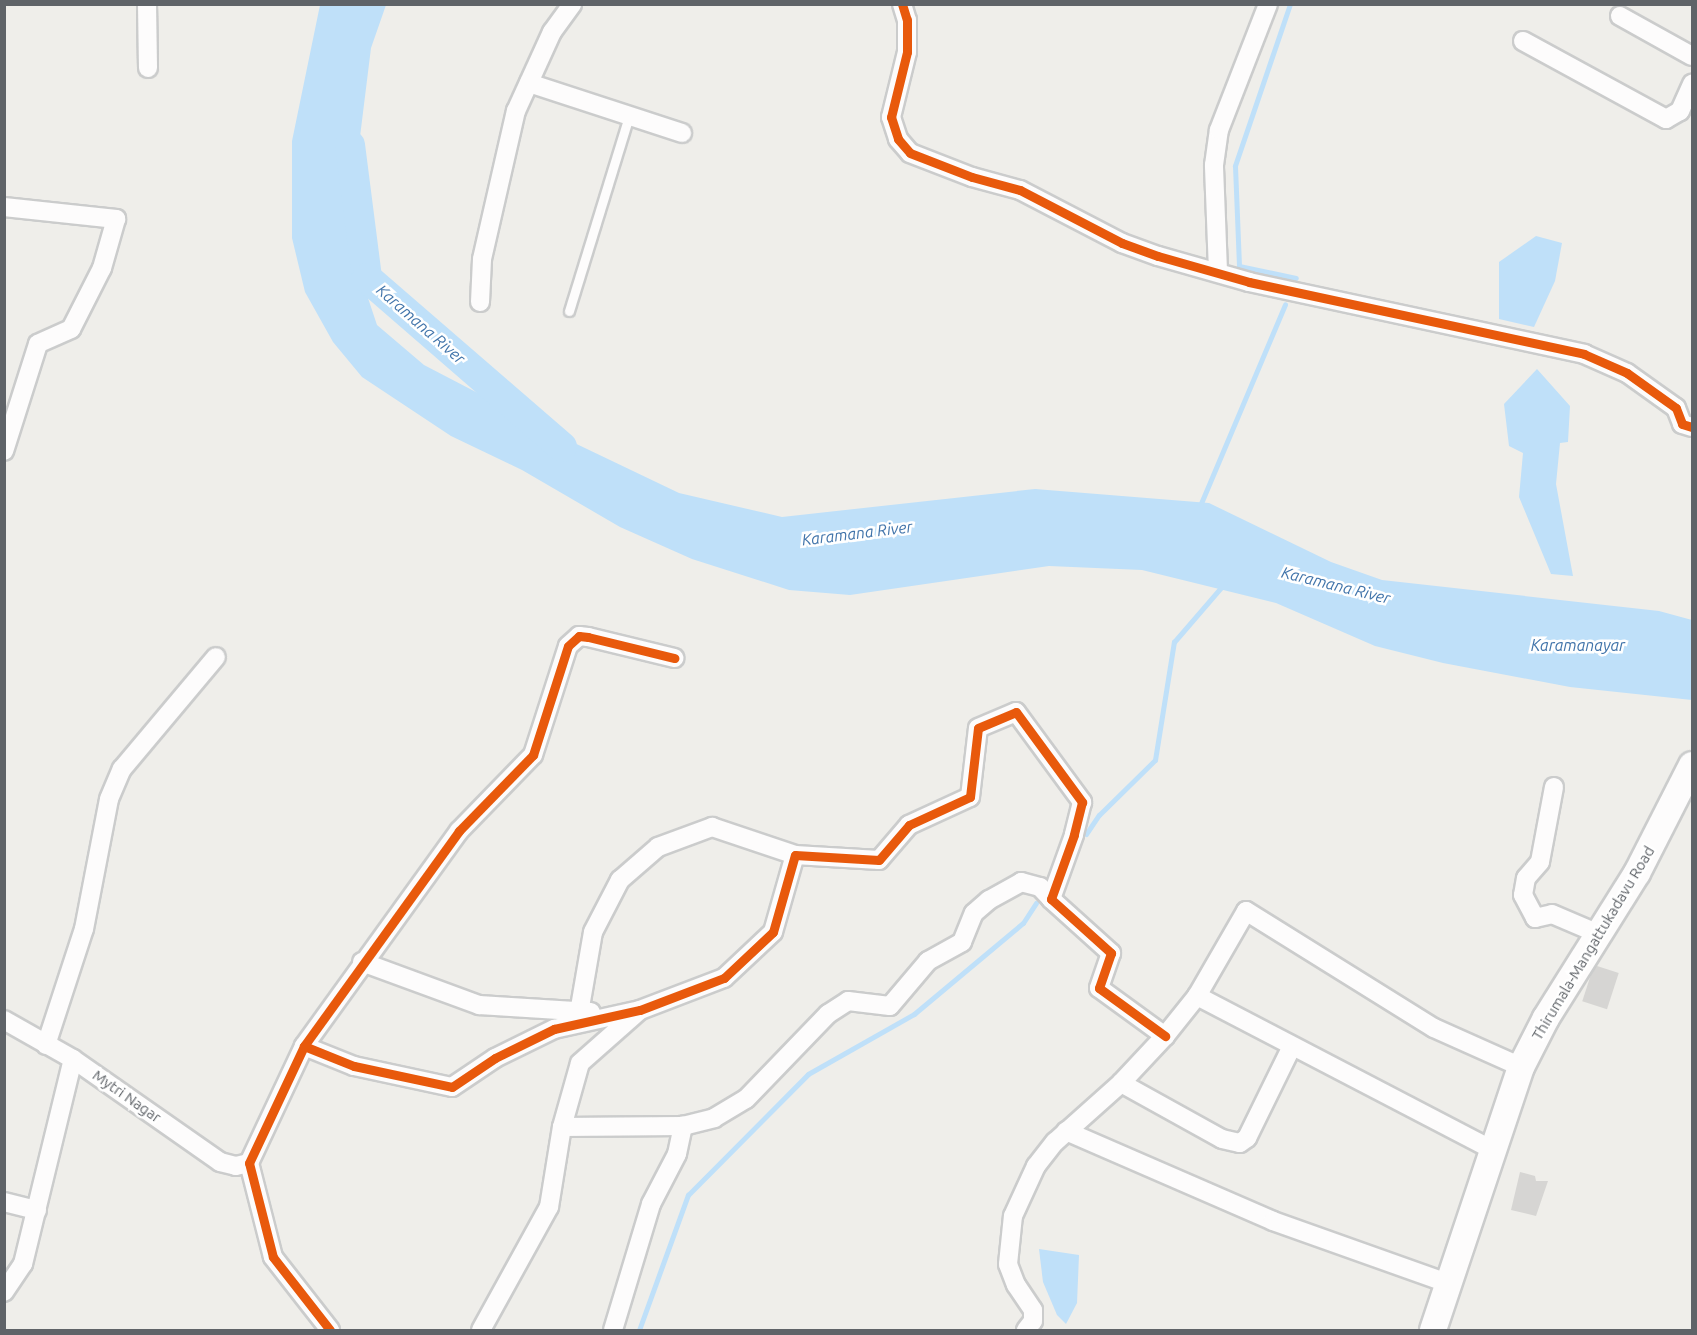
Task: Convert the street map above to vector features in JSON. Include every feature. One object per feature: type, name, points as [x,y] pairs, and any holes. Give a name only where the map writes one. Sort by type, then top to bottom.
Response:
[{"type":"main road","name":"Thirumala-Mangattukadavu Road","points":[[1433,1330],[1521,1067],[1546,1018],[1637,873],[1692,765]]},
{"type":"street","points":[[147,4],[148,68]]},
{"type":"street","points":[[480,302],[482,259],[497,184],[516,111],[552,33],[572,4]]},
{"type":"street","points":[[902,4],[908,20],[907,52],[891,117],[898,139],[910,153],[972,177],[1020,190],[1122,243],[1272,287],[1584,354],[1627,373],[1676,408],[1682,424],[1692,427]]},
{"type":"street","points":[[1218,271],[1214,165],[1219,130],[1268,4]]},
{"type":"street","points":[[1620,16],[1692,57]]},
{"type":"street","points":[[1523,41],[1666,119],[1680,111],[1692,84]]},
{"type":"street","points":[[529,83],[682,133]]},
{"type":"street","points":[[4,207],[116,219],[102,268],[71,329],[38,344],[4,451]]},
{"type":"street","points":[[330,1330],[273,1257],[249,1163],[304,1046],[362,962],[412,901],[459,831],[533,755],[568,646],[579,636],[588,637],[674,658]]},
{"type":"street","points":[[46,1045],[84,929],[109,799],[122,769],[216,657]]},
{"type":"street","points":[[579,1013],[593,932],[620,880],[658,847],[712,827],[795,855],[879,860],[909,825],[970,797],[978,728],[1016,712],[1082,802],[1074,836],[1051,899]]},
{"type":"street","points":[[1554,787],[1540,862],[1526,878],[1523,896],[1535,918],[1552,914],[1599,934]]},
{"type":"street","points":[[304,1046],[354,1066],[452,1087],[495,1058],[554,1029],[640,1010],[724,978],[773,932],[795,855]]},
{"type":"street","points":[[562,1126],[683,1126],[714,1118],[746,1099],[828,1014],[848,1001],[890,1006],[928,961],[962,942],[974,913],[1004,890],[1021,882],[1040,887],[1112,953],[1099,988],[1165,1036]]},
{"type":"street","points":[[1026,1330],[1033,1321],[1033,1310],[1016,1285],[1008,1264],[1013,1216],[1036,1166],[1066,1131],[1121,1083],[1165,1036],[1197,996],[1246,911],[1434,1028],[1521,1067]]},
{"type":"street","points":[[362,962],[479,1005],[579,1013],[640,1010]]},
{"type":"street","points":[[1197,996],[1291,1048],[1493,1150]]},
{"type":"street","points":[[481,1330],[549,1208],[562,1126],[580,1064],[640,1010]]},
{"type":"street","name":"Mytri Nagar","points":[[4,1020],[73,1059],[220,1162],[236,1166],[249,1163]]},
{"type":"street","points":[[1121,1083],[1222,1139],[1239,1143],[1247,1138],[1291,1048]]},
{"type":"street","points":[[4,1292],[23,1264],[73,1059]]},
{"type":"street","points":[[613,1330],[651,1204],[677,1154],[683,1126]]},
{"type":"street","points":[[1066,1131],[1273,1221],[1450,1284]]},
{"type":"street","points":[[4,1202],[37,1210]]},
{"type":"lane","points":[[569,311],[629,116]]},
{"type":"water","name":"Karamanayar","points":[[320,5],[386,5],[371,48],[356,169],[353,253],[377,325],[424,365],[564,438],[679,493],[782,517],[1035,489],[1209,503],[1331,562],[1382,580],[1659,611],[1692,620],[1692,700],[1570,687],[1443,663],[1375,646],[1276,603],[1142,570],[1049,566],[850,595],[789,590],[692,559],[620,527],[522,470],[451,436],[362,377],[333,342],[305,292],[292,238],[292,141]]},
{"type":"water","points":[[1536,236],[1562,243],[1555,281],[1534,327],[1499,319],[1499,262]]},
{"type":"water","points":[[1537,369],[1570,406],[1568,442],[1560,443],[1556,484],[1573,576],[1551,574],[1519,497],[1523,453],[1509,446],[1504,404]]},
{"type":"water","points":[[1039,1249],[1079,1255],[1077,1303],[1066,1324],[1057,1315],[1043,1282]]},
{"type":"building","points":[[1594,965],[1619,973],[1607,1009],[1582,1001]]},
{"type":"building","points":[[1520,1172],[1535,1176],[1536,1181],[1548,1181],[1536,1216],[1511,1210]]},
{"type":"waterway","points":[[1290,4],[1235,166],[1239,266],[1296,278]]},
{"type":"waterway","name":"Karamana River","points":[[350,145],[367,278],[562,447]]},
{"type":"waterway","points":[[1199,508],[1285,304]]},
{"type":"waterway","points":[[1086,834],[1099,815],[1155,760],[1174,642],[1224,584]]},
{"type":"waterway","points":[[639,1330],[688,1195],[808,1074],[914,1014],[1023,923],[1036,903]]},
{"type":"cycle path","points":[[902,4],[907,20],[907,52],[891,117],[898,139],[910,153],[972,177],[1020,190],[1122,243],[1158,256],[1249,282],[1584,354],[1627,373],[1676,408],[1682,424],[1692,427]]},
{"type":"cycle path","points":[[330,1330],[273,1257],[249,1163],[304,1046],[459,831],[533,755],[568,646],[579,636],[588,637],[674,658]]},
{"type":"cycle path","points":[[304,1046],[354,1066],[452,1087],[495,1058],[554,1029],[640,1010],[724,978],[773,932],[795,855],[879,860],[909,825],[970,797],[978,728],[1016,712],[1082,802],[1074,835],[1051,899],[1111,953],[1099,988],[1165,1036]]}]
